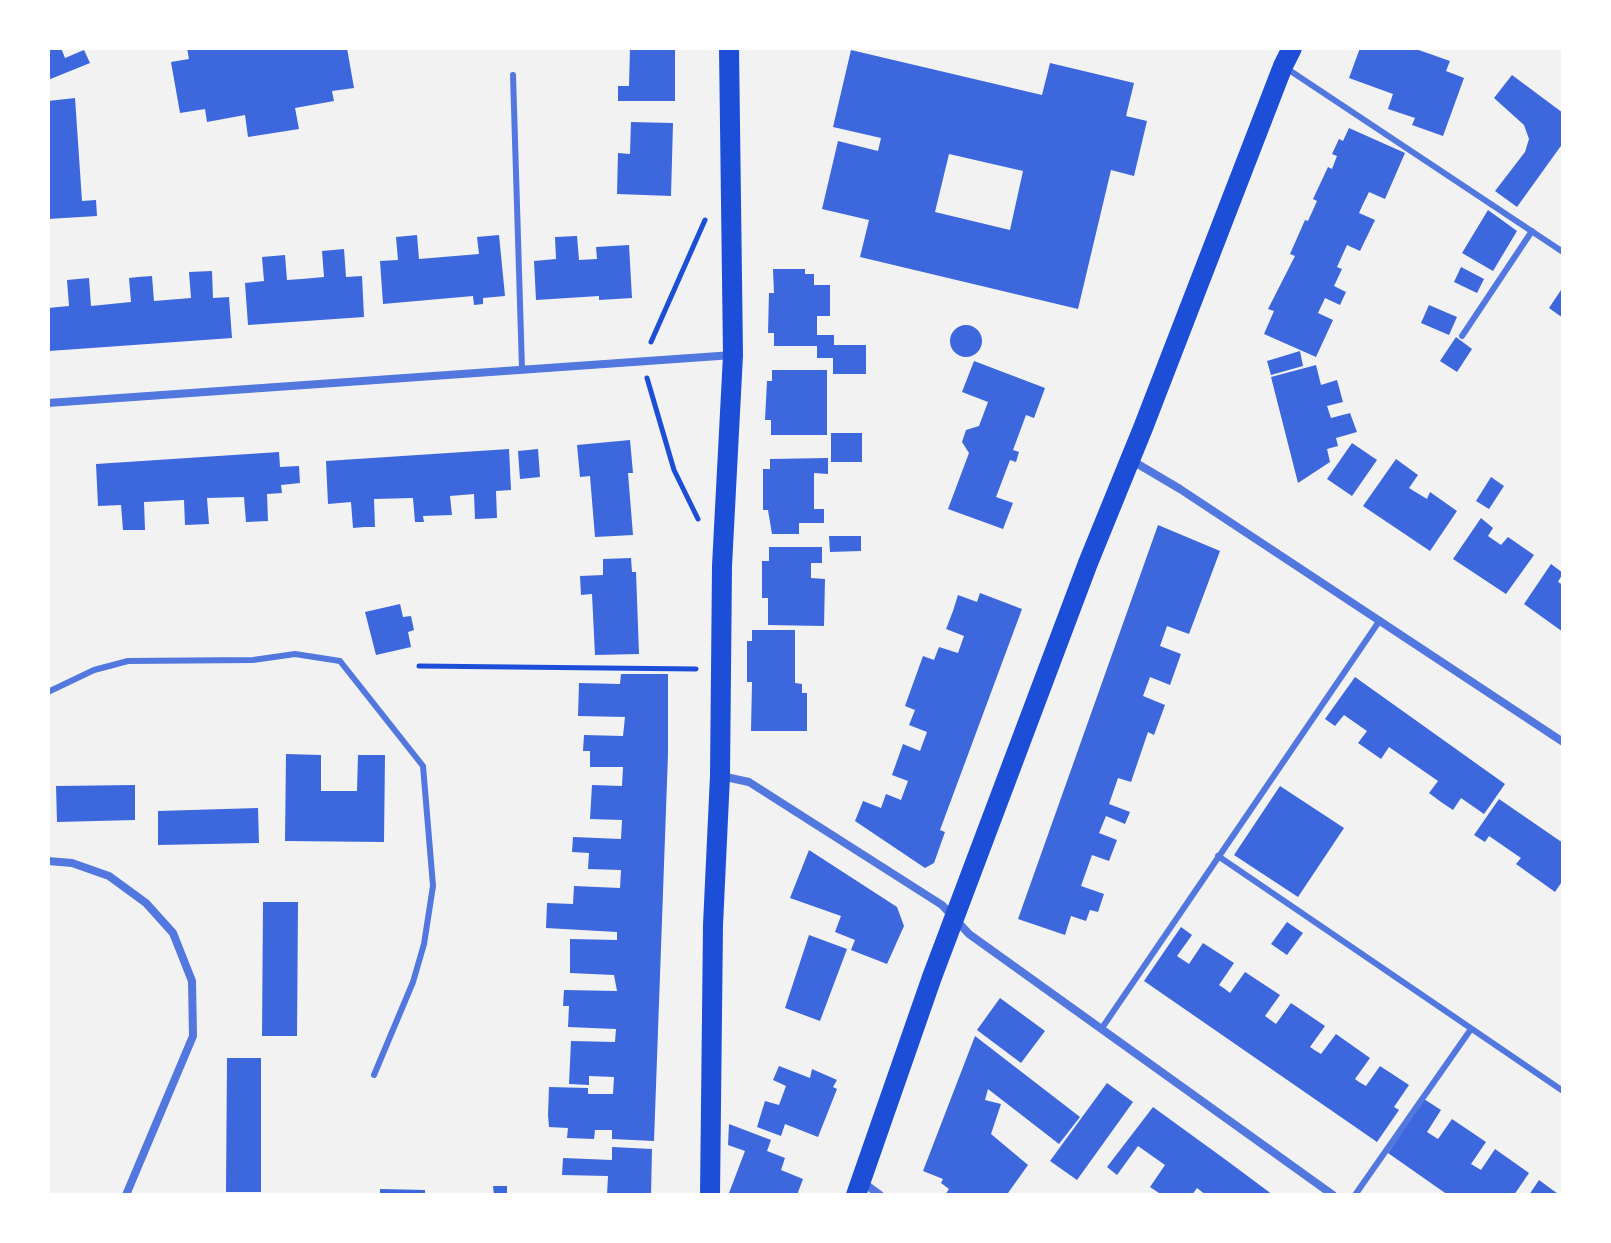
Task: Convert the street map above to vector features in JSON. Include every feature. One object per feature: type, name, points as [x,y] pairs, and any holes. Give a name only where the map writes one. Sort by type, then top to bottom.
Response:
[{"type":"main road","points":[[710,1195],[722,566],[733,355],[729,48]]},
{"type":"main road","points":[[858,1188],[932,977],[1088,563],[1287,57]]},
{"type":"street","points":[[48,403],[733,355]]},
{"type":"street","points":[[1130,460],[1180,489],[1563,742]]},
{"type":"street","points":[[720,776],[749,782],[942,905],[969,934],[1333,1195]]},
{"type":"street","points":[[48,861],[72,863],[109,876],[146,903],[173,933],[192,981],[193,1036],[126,1195]]},
{"type":"street","points":[[858,1188],[880,1195]]},
{"type":"lane","points":[[1287,57],[1563,252]]},
{"type":"lane","points":[[513,75],[522,369]]},
{"type":"lane","points":[[1462,336],[1532,231]]},
{"type":"lane","points":[[1102,1028],[1380,620]]},
{"type":"lane","points":[[48,692],[94,670],[128,661],[253,660],[295,654],[340,661],[423,766],[433,886],[424,944],[413,982],[374,1075]]},
{"type":"lane","points":[[1218,856],[1563,1091]]},
{"type":"lane","points":[[1355,1195],[1471,1029]]},
{"type":"path","points":[[419,666],[721,669]]},
{"type":"building","points":[[48,48],[61,48],[65,58],[84,50],[90,63],[48,80]]},
{"type":"building","points":[[187,48],[347,48],[354,88],[332,91],[334,101],[295,108],[299,129],[248,137],[245,115],[207,122],[205,109],[180,113],[171,62],[189,59]]},
{"type":"building","points":[[630,48],[675,48],[675,101],[618,101],[618,86],[629,86]]},
{"type":"building","points":[[1360,48],[1413,48],[1450,61],[1446,71],[1464,78],[1443,136],[1412,125],[1415,118],[1388,109],[1393,94],[1349,78]]},
{"type":"building","points":[[851,50],[1042,95],[1050,63],[1134,83],[1126,116],[1147,121],[1134,176],[1111,170],[1078,309],[860,257],[869,220],[822,209],[838,141],[878,151],[881,138],[833,127]],"holes":[[[949,154],[1023,171],[1010,230],[935,212]]]},
{"type":"building","points":[[1512,75],[1563,113],[1563,143],[1517,207],[1495,191],[1525,152],[1529,139],[1524,125],[1494,98]]},
{"type":"building","points":[[75,98],[82,201],[96,200],[97,216],[48,219],[48,101]]},
{"type":"building","points":[[631,122],[673,123],[671,196],[617,194],[618,153],[630,154]]},
{"type":"building","points":[[1349,128],[1405,153],[1385,199],[1369,192],[1359,213],[1375,220],[1360,251],[1347,245],[1337,267],[1342,269],[1334,286],[1346,292],[1340,305],[1325,298],[1318,313],[1333,320],[1316,357],[1264,334],[1274,311],[1268,309],[1295,256],[1290,254],[1317,201],[1313,199],[1328,167],[1332,169],[1337,156],[1332,154],[1339,139],[1343,141]]},
{"type":"building","points":[[1488,210],[1517,231],[1493,271],[1462,253]]},
{"type":"building","points":[[417,235],[419,259],[479,254],[477,237],[499,235],[505,296],[483,298],[483,304],[474,305],[473,296],[383,304],[380,261],[398,260],[396,237]]},
{"type":"building","points":[[577,236],[579,260],[597,259],[596,247],[629,245],[632,298],[599,300],[599,296],[536,300],[534,261],[556,259],[555,237]]},
{"type":"building","points":[[344,249],[346,277],[362,276],[364,317],[248,325],[245,283],[264,281],[262,257],[285,255],[287,280],[324,277],[322,251]]},
{"type":"building","points":[[1461,267],[1484,279],[1477,293],[1454,282]]},
{"type":"building","points":[[773,269],[805,269],[805,274],[814,274],[814,285],[830,285],[830,316],[817,316],[817,335],[834,335],[834,345],[866,345],[866,374],[833,374],[833,358],[817,358],[817,346],[774,346],[774,333],[768,333],[769,293],[774,293]]},
{"type":"building","points":[[212,271],[213,298],[229,297],[232,338],[49,351],[48,308],[69,306],[67,280],[89,278],[91,306],[131,302],[129,278],[138,277],[152,276],[154,301],[191,298],[189,272]]},
{"type":"building","points":[[1563,287],[1563,318],[1549,308]]},
{"type":"building","points":[[1429,305],[1457,317],[1449,335],[1421,323]]},
{"type":"building","points":[[966,325],[978,329],[982,341],[978,353],[966,357],[954,353],[950,341],[954,329]]},
{"type":"building","points":[[1456,337],[1472,349],[1457,372],[1440,361]]},
{"type":"building","points":[[1300,351],[1303,366],[1271,375],[1267,361]]},
{"type":"building","points":[[974,361],[1045,388],[1034,418],[1026,415],[1013,450],[1019,452],[1016,462],[1010,460],[996,497],[1013,503],[1003,529],[948,509],[969,453],[962,442],[966,430],[979,426],[988,402],[962,392]]},
{"type":"building","points":[[1316,365],[1321,385],[1337,380],[1343,402],[1327,406],[1331,418],[1350,413],[1357,432],[1336,438],[1338,446],[1327,449],[1330,462],[1298,483],[1271,377]]},
{"type":"building","points":[[772,370],[827,370],[827,435],[771,435],[771,420],[765,420],[767,381],[772,381]]},
{"type":"building","points":[[831,433],[862,433],[862,462],[831,462]]},
{"type":"building","points":[[630,440],[633,473],[628,473],[633,535],[595,537],[590,476],[580,477],[577,445]]},
{"type":"building","points":[[1352,443],[1377,460],[1352,496],[1327,479]]},
{"type":"building","points":[[509,449],[511,490],[496,491],[497,518],[475,519],[474,494],[450,496],[452,515],[423,516],[424,522],[415,522],[413,498],[374,499],[375,527],[353,528],[351,502],[328,504],[326,461]]},
{"type":"building","points":[[538,449],[540,477],[520,479],[518,451]]},
{"type":"building","points":[[279,452],[280,467],[299,466],[300,483],[281,485],[282,493],[267,494],[268,521],[246,522],[244,497],[207,498],[209,524],[185,525],[184,500],[144,502],[145,530],[123,530],[121,505],[98,506],[96,464]]},
{"type":"building","points":[[828,458],[828,474],[814,473],[814,509],[824,509],[824,523],[799,523],[799,534],[772,534],[768,510],[763,510],[763,469],[770,469],[770,459]]},
{"type":"building","points":[[1396,459],[1418,475],[1409,488],[1427,499],[1430,492],[1457,511],[1430,551],[1363,506]]},
{"type":"building","points":[[1491,477],[1504,486],[1489,509],[1476,501]]},
{"type":"building","points":[[1481,518],[1493,528],[1488,536],[1501,545],[1508,537],[1534,555],[1506,594],[1453,559]]},
{"type":"building","points":[[1158,525],[1220,551],[1189,634],[1167,626],[1160,646],[1181,654],[1170,685],[1150,677],[1143,696],[1165,705],[1154,735],[1148,732],[1131,782],[1118,778],[1109,804],[1130,812],[1125,824],[1106,816],[1099,833],[1117,840],[1109,861],[1092,855],[1081,886],[1104,894],[1098,912],[1090,910],[1086,921],[1071,916],[1065,935],[1018,919]]},
{"type":"building","points":[[829,536],[861,536],[861,551],[830,552]]},
{"type":"building","points":[[769,547],[822,547],[822,563],[811,563],[811,578],[825,579],[824,626],[768,625],[768,598],[762,598],[762,561],[769,561]]},
{"type":"building","points":[[631,558],[632,572],[636,572],[639,654],[595,655],[592,594],[581,595],[580,576],[603,575],[603,559]]},
{"type":"building","points":[[1551,564],[1563,573],[1558,582],[1563,585],[1563,632],[1524,604]]},
{"type":"building","points":[[980,593],[1022,609],[940,830],[945,832],[934,863],[925,868],[855,821],[863,801],[881,808],[886,794],[901,800],[908,781],[892,775],[903,744],[920,751],[927,732],[909,725],[915,710],[905,706],[923,656],[934,660],[939,647],[958,653],[964,636],[946,629],[958,595],[977,602]]},
{"type":"building","points":[[400,604],[403,617],[411,616],[414,630],[408,632],[411,647],[376,655],[365,612]]},
{"type":"building","points":[[752,630],[795,630],[795,683],[802,684],[802,693],[807,693],[807,731],[751,731],[752,682],[747,682],[747,641],[752,641]]},
{"type":"building","points":[[621,674],[668,674],[654,1141],[612,1139],[612,1130],[595,1130],[594,1139],[567,1138],[568,1128],[549,1127],[548,1115],[549,1087],[588,1088],[588,1094],[613,1094],[614,1077],[589,1076],[589,1085],[569,1084],[571,1041],[615,1042],[616,1029],[568,1027],[569,1006],[563,1006],[564,990],[617,991],[614,975],[570,973],[570,939],[617,940],[617,932],[546,928],[547,903],[573,904],[574,886],[620,888],[621,870],[588,869],[589,853],[572,852],[573,837],[621,839],[622,820],[590,819],[592,785],[622,786],[623,767],[590,767],[590,751],[583,751],[584,735],[623,736],[625,717],[578,716],[579,683],[620,684]]},
{"type":"building","points":[[1355,677],[1505,784],[1484,814],[1461,798],[1453,810],[1441,802],[1429,793],[1438,781],[1389,747],[1381,759],[1358,743],[1367,731],[1344,715],[1335,726],[1325,719]]},
{"type":"building","points":[[286,754],[321,755],[321,791],[357,791],[358,755],[385,755],[384,842],[285,841]]},
{"type":"building","points":[[135,785],[135,820],[57,822],[56,786]]},
{"type":"building","points":[[1280,786],[1344,828],[1298,897],[1234,855]]},
{"type":"building","points":[[1499,799],[1563,843],[1563,880],[1555,892],[1516,864],[1521,858],[1489,836],[1485,842],[1474,835]]},
{"type":"building","points":[[258,808],[259,843],[158,845],[158,811]]},
{"type":"building","points":[[809,850],[897,907],[904,926],[887,964],[851,950],[855,940],[835,932],[841,916],[790,898]]},
{"type":"building","points":[[263,902],[298,902],[297,1036],[262,1036]]},
{"type":"building","points":[[1287,922],[1303,933],[1287,955],[1271,944]]},
{"type":"building","points":[[1181,927],[1192,935],[1177,956],[1189,964],[1203,943],[1234,963],[1219,985],[1230,993],[1245,972],[1280,995],[1265,1016],[1276,1024],[1291,1003],[1325,1026],[1310,1047],[1321,1054],[1336,1034],[1370,1058],[1355,1079],[1359,1082],[1366,1086],[1380,1066],[1409,1085],[1394,1107],[1399,1110],[1377,1142],[1144,981]]},
{"type":"building","points":[[809,935],[847,949],[820,1021],[785,1008]]},
{"type":"building","points":[[1000,998],[1045,1031],[1021,1063],[977,1030]]},
{"type":"building","points":[[975,1036],[1080,1117],[1059,1144],[988,1089],[985,1100],[1001,1104],[991,1134],[1028,1165],[1008,1193],[1011,1195],[945,1195],[949,1189],[941,1183],[943,1179],[923,1171]]},
{"type":"building","points":[[227,1058],[261,1058],[261,1192],[226,1192]]},
{"type":"building","points":[[779,1066],[810,1078],[812,1069],[837,1080],[833,1087],[837,1089],[818,1137],[785,1124],[781,1136],[757,1127],[765,1101],[779,1105],[786,1086],[773,1080]]},
{"type":"building","points":[[1107,1083],[1133,1102],[1077,1180],[1050,1161]]},
{"type":"building","points":[[1424,1099],[1441,1110],[1427,1132],[1438,1139],[1452,1119],[1486,1142],[1471,1164],[1481,1170],[1495,1149],[1529,1173],[1514,1195],[1448,1195],[1388,1153]]},
{"type":"building","points":[[1153,1107],[1273,1195],[1206,1195],[1197,1188],[1192,1195],[1162,1195],[1150,1187],[1165,1165],[1138,1146],[1117,1175],[1107,1167]]},
{"type":"building","points":[[729,1124],[771,1140],[767,1151],[785,1158],[781,1170],[803,1179],[797,1195],[729,1193],[745,1151],[728,1145]]},
{"type":"building","points":[[612,1147],[652,1149],[651,1195],[607,1195],[608,1176],[562,1175],[563,1158],[612,1160]]},
{"type":"building","points":[[1539,1180],[1554,1191],[1560,1195],[1529,1195]]},
{"type":"building","points":[[493,1186],[507,1186],[507,1195],[494,1195]]},
{"type":"building","points":[[380,1189],[425,1190],[425,1195],[380,1195]]}]
